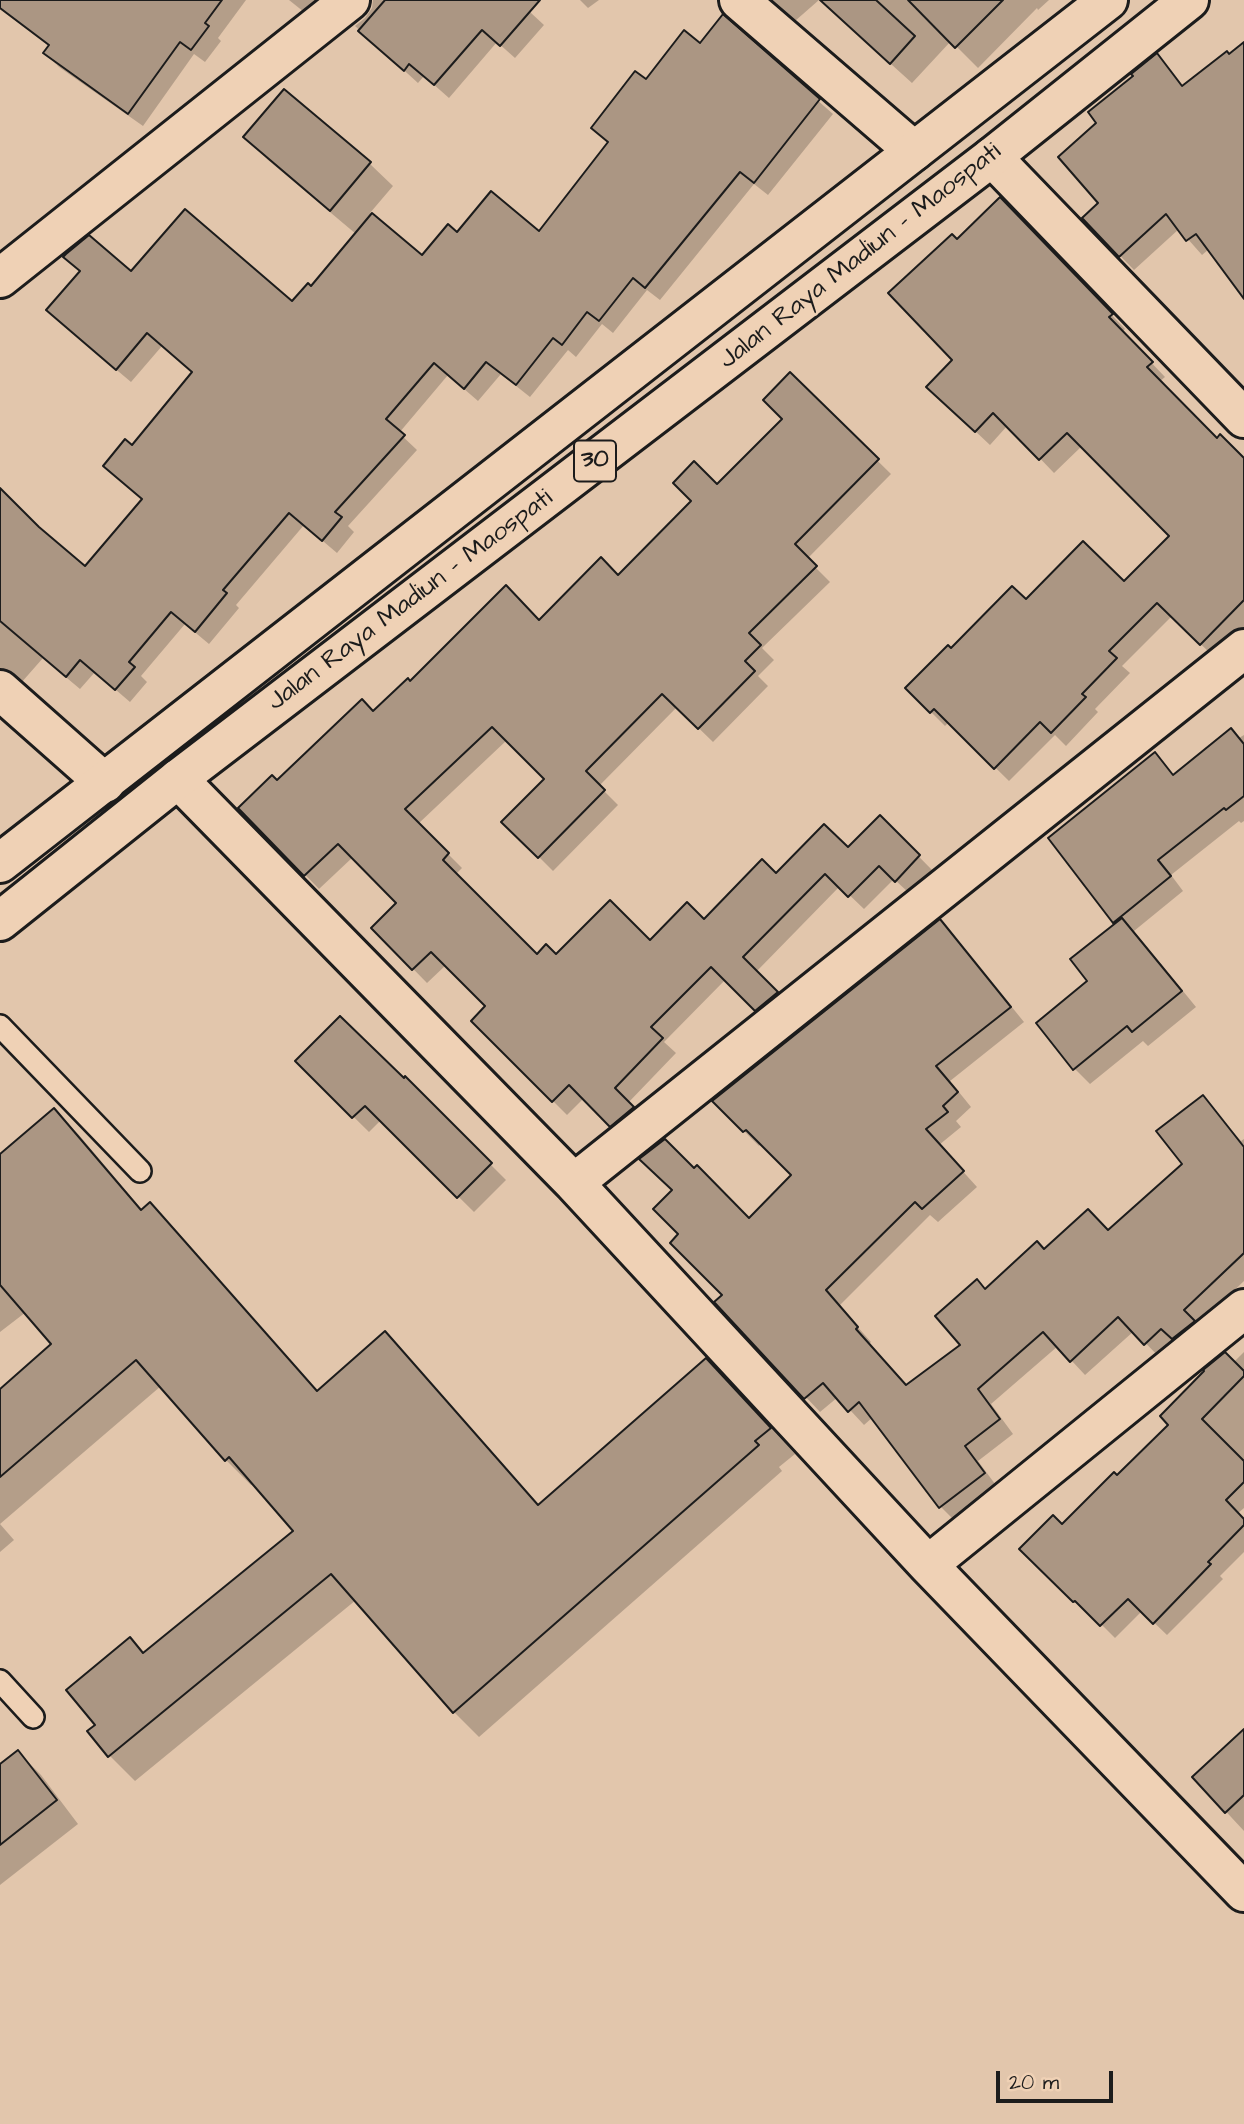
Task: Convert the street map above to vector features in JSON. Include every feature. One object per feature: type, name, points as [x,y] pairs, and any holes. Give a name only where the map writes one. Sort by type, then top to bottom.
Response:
[{"type":"main road","points":[[0,278],[350,0]]},
{"type":"main road","points":[[739,0],[914,151]]},
{"type":"main road","name":"Jalan Raya Madiun - Maospati","points":[[0,863],[1108,0]]},
{"type":"main road","name":"Jalan Raya Madiun - Maospati","points":[[0,921],[178,779],[992,157],[1189,0]]},
{"type":"main road","points":[[992,157],[1244,418]]},
{"type":"main road","points":[[655,354],[694,385]]},
{"type":"main road","points":[[574,1183],[1244,649]]},
{"type":"main road","points":[[0,690],[105,783]]},
{"type":"main road","points":[[178,779],[574,1183],[928,1565],[1244,1892]]},
{"type":"main road","points":[[928,1565],[1244,1309]]},
{"type":"lane","points":[[0,1026],[139,1171]]},
{"type":"lane","points":[[0,1681],[33,1717]]},
{"type":"building","points":[[0,0],[222,0],[205,23],[209,26],[191,50],[180,42],[128,114],[43,53],[49,45],[0,8]]},
{"type":"building","points":[[385,0],[540,0],[500,46],[482,30],[434,85],[409,64],[404,71],[358,31]]},
{"type":"building","points":[[820,0],[876,0],[915,36],[890,64]]},
{"type":"building","points":[[908,0],[1003,0],[955,48]]},
{"type":"building","points":[[723,14],[820,99],[754,183],[740,172],[645,288],[633,278],[599,321],[587,312],[562,345],[553,338],[516,385],[486,362],[464,389],[434,363],[386,419],[405,435],[335,512],[342,517],[322,541],[289,513],[223,590],[227,593],[195,632],[171,612],[129,662],[135,667],[115,690],[80,660],[66,677],[0,621],[0,488],[39,527],[85,566],[142,499],[103,466],[125,439],[132,445],[192,372],[147,333],[116,370],[46,310],[80,271],[63,257],[66,254],[89,235],[131,271],[185,209],[292,301],[308,283],[311,286],[372,213],[422,255],[448,224],[457,232],[491,191],[539,231],[608,142],[591,128],[635,71],[646,79],[684,30],[700,43]]},
{"type":"building","points":[[1244,42],[1244,299],[1196,234],[1186,241],[1166,214],[1119,257],[1082,218],[1098,203],[1058,157],[1096,123],[1088,112],[1157,53],[1182,86],[1227,51],[1229,54]]},
{"type":"building","points":[[284,89],[371,162],[330,211],[243,137]]},
{"type":"building","points":[[1000,197],[1113,314],[1109,317],[1153,362],[1147,367],[1217,438],[1220,434],[1244,458],[1244,600],[1200,645],[1157,603],[1109,651],[1117,658],[1082,694],[1086,697],[1051,733],[1040,722],[994,769],[934,709],[930,713],[905,688],[948,645],[951,648],[1012,586],[1026,599],[1083,541],[1124,581],[1169,536],[1067,433],[1039,460],[993,413],[975,432],[926,387],[952,360],[888,293],[952,234],[957,239]]},
{"type":"building","points":[[790,372],[879,459],[795,544],[817,566],[749,633],[761,645],[745,661],[755,671],[698,729],[662,694],[586,771],[605,790],[538,858],[501,822],[544,779],[492,727],[405,809],[449,853],[443,860],[537,954],[546,944],[556,954],[610,900],[650,940],[687,902],[704,919],[762,859],[776,873],[824,824],[848,847],[880,815],[920,855],[895,882],[879,866],[848,897],[825,874],[743,957],[778,992],[755,1011],[711,967],[651,1027],[663,1038],[615,1088],[634,1107],[610,1127],[569,1085],[552,1102],[471,1021],[485,1006],[431,952],[412,970],[371,928],[396,903],[338,844],[304,876],[238,808],[272,775],[277,780],[362,699],[373,711],[408,678],[410,681],[506,585],[539,620],[601,557],[618,575],[691,501],[673,483],[694,461],[717,484],[782,419],[763,400]]},
{"type":"building","points":[[1231,728],[1244,744],[1244,796],[1226,810],[1224,808],[1158,860],[1171,876],[1113,923],[1048,838],[1155,752],[1173,775]]},
{"type":"building","points":[[1122,918],[1182,991],[1132,1032],[1127,1026],[1073,1070],[1036,1023],[1087,981],[1070,959]]},
{"type":"building","points":[[940,919],[1011,1007],[936,1066],[958,1092],[943,1106],[948,1112],[926,1129],[964,1171],[922,1209],[915,1202],[826,1290],[858,1327],[856,1329],[906,1385],[960,1345],[935,1316],[977,1279],[985,1289],[1037,1241],[1044,1249],[1088,1209],[1108,1230],[1182,1164],[1156,1131],[1203,1095],[1244,1147],[1244,1253],[1184,1310],[1195,1321],[1172,1339],[1161,1329],[1144,1345],[1118,1317],[1070,1362],[1043,1332],[978,1389],[1000,1419],[965,1446],[985,1473],[939,1508],[859,1402],[848,1412],[823,1383],[804,1399],[714,1302],[722,1295],[670,1243],[678,1234],[653,1209],[672,1190],[639,1159],[665,1139],[694,1168],[697,1165],[749,1218],[791,1175],[712,1101]]},
{"type":"building","points":[[340,1016],[492,1163],[457,1198],[365,1106],[352,1118],[295,1061]]},
{"type":"building","points":[[54,1108],[141,1210],[150,1202],[317,1391],[385,1331],[538,1505],[706,1358],[771,1428],[755,1441],[759,1445],[453,1713],[331,1574],[108,1757],[87,1731],[95,1725],[66,1690],[130,1637],[143,1653],[293,1531],[229,1457],[225,1461],[136,1360],[0,1477],[0,1389],[51,1344],[0,1285],[0,1154]]},
{"type":"building","points":[[1225,1352],[1244,1371],[1244,1376],[1202,1419],[1244,1461],[1244,1482],[1226,1500],[1244,1519],[1244,1525],[1153,1624],[1128,1599],[1100,1626],[1019,1549],[1053,1515],[1062,1524],[1114,1472],[1117,1475],[1168,1425],[1160,1416],[1203,1370]]},
{"type":"building","points":[[1244,1729],[1244,1795],[1225,1813],[1192,1777]]},
{"type":"building","points":[[18,1750],[57,1800],[0,1845],[0,1764]]}]
